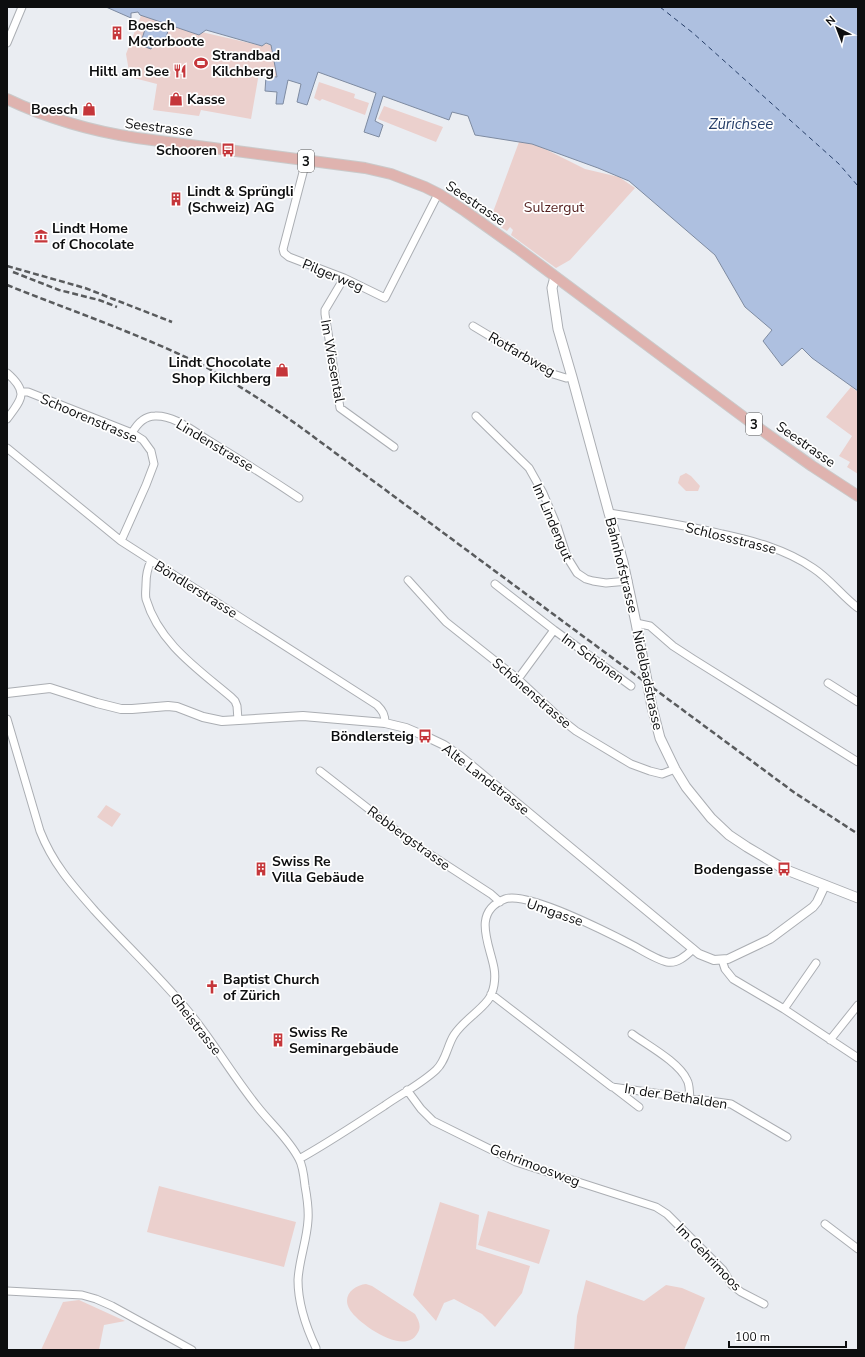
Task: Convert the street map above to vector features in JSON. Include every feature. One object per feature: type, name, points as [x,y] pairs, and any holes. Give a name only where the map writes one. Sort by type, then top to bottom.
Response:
[{"type":"main road","name":"Seestrasse","points":[[7,99],[42,114],[103,133],[366,168],[391,174],[438,194],[505,239],[749,421],[812,466],[858,496]]},
{"type":"main road","name":"Bahnhofstrasse","points":[[555,277],[552,288],[558,329],[628,581],[636,623]]},
{"type":"main road","name":"Nidelbadstrasse","points":[[636,623],[652,707],[660,738],[675,769],[697,801],[711,818],[730,835],[758,855],[784,869],[858,898]]},
{"type":"street","points":[[7,43],[22,7]]},
{"type":"street","name":"Pilgerweg","points":[[306,161],[283,249],[284,253],[289,257],[344,278],[385,298],[438,194]]},
{"type":"street","name":"Im Wiesental","points":[[344,278],[325,310],[340,408],[394,447]]},
{"type":"street","name":"Rotfarbweg","points":[[473,326],[553,374],[566,378],[572,377]]},
{"type":"street","name":"Schoorenstrasse","points":[[7,374],[22,392],[19,403],[7,419]]},
{"type":"street","name":"Schoorenstrasse","points":[[22,392],[28,392],[132,433],[143,440],[151,451],[154,464],[121,540]]},
{"type":"street","name":"Lindenstrasse","points":[[132,433],[137,424],[144,418],[155,415],[174,420],[242,460],[299,498]]},
{"type":"street","name":"Im Lindengut","points":[[476,416],[528,468],[543,492],[557,526],[567,557],[577,572],[586,579],[593,581],[606,583],[628,581]]},
{"type":"street","name":"Böndlerstrasse","points":[[7,448],[121,540],[151,561],[377,705],[383,710],[385,724]]},
{"type":"street","name":"Schlossstrasse","points":[[609,513],[692,527],[758,542],[779,550],[813,568],[858,608]]},
{"type":"street","points":[[151,561],[146,570],[145,598],[156,622],[181,655],[231,696],[235,701],[238,720]]},
{"type":"street","name":"Schönenstrasse","points":[[408,580],[446,622],[518,679],[571,727],[631,764],[662,774],[675,769]]},
{"type":"street","name":"Im Schönen","points":[[495,584],[554,630],[631,686]]},
{"type":"street","name":"Bahnhofstrasse","points":[[636,623],[650,626],[693,660],[858,762]]},
{"type":"street","name":"Im Schönen","points":[[518,679],[554,630]]},
{"type":"street","points":[[828,683],[858,702]]},
{"type":"street","name":"Alte Landstrasse","points":[[7,693],[50,688],[97,703],[121,708],[177,707],[222,721],[303,716],[385,724],[406,728],[444,745],[460,756],[699,954],[714,960],[722,960]]},
{"type":"street","name":"Gheistrasse","points":[[7,719],[40,831],[46,847],[59,868],[71,884],[107,924],[188,1010],[211,1040],[238,1081],[291,1146],[299,1159],[308,1201],[308,1220],[298,1275],[299,1295],[307,1330],[317,1349]]},
{"type":"street","name":"Rebbergstrasse","points":[[320,772],[411,842],[500,902]]},
{"type":"street","points":[[825,885],[817,902],[784,930],[770,939],[728,959],[722,960],[725,969],[733,978],[784,1009],[858,1058]]},
{"type":"street","name":"Umgasse","points":[[500,902],[510,898],[540,904],[594,926],[666,962],[680,960],[693,949]]},
{"type":"street","points":[[299,1159],[407,1090],[440,1066],[454,1035],[466,1020],[487,1001],[491,994],[494,984],[494,970],[484,928],[489,912],[500,902]]},
{"type":"street","points":[[784,1009],[816,963]]},
{"type":"street","name":"In der Bethalden","points":[[491,994],[612,1086],[731,1104],[787,1137]]},
{"type":"street","points":[[830,1040],[858,1005]]},
{"type":"street","points":[[632,1034],[682,1071],[688,1081],[690,1098]]},
{"type":"street","points":[[612,1086],[639,1107]]},
{"type":"street","name":"Gehrimoosweg","points":[[407,1090],[421,1109],[433,1121],[516,1162],[656,1207]]},
{"type":"street","name":"Im Gehrimoos","points":[[656,1207],[666,1214],[723,1270],[732,1285],[741,1292],[764,1304]]},
{"type":"street","points":[[825,1224],[858,1249]]},
{"type":"street","points":[[7,1291],[82,1295],[96,1299],[112,1306],[192,1350]]},
{"type":"green space","name":"Strandbad Kilchberg","points":[[142,13],[197,31],[262,46],[266,44],[271,45],[278,77],[259,73],[251,119],[201,110],[199,116],[153,110],[157,84],[130,77],[126,54]]},
{"type":"green space","points":[[319,82],[355,94],[354,98],[369,103],[365,115],[322,99],[320,101],[314,98]]},
{"type":"green space","points":[[384,106],[443,127],[436,142],[378,119]]},
{"type":"green space","name":"Sulzergut","points":[[519,142],[532,144],[543,148],[585,169],[619,177],[635,188],[570,260],[556,268],[511,235],[513,230],[510,227],[507,231],[490,220]]},
{"type":"green space","points":[[851,387],[858,392],[858,474],[847,467],[850,462],[839,456],[852,436],[826,417]]},
{"type":"green space","points":[[686,473],[691,476],[700,486],[698,491],[686,491],[678,483],[680,476]]},
{"type":"green space","points":[[106,805],[121,814],[112,827],[97,817]]},
{"type":"green space","points":[[159,1186],[296,1222],[284,1267],[147,1232]]},
{"type":"green space","points":[[440,1202],[479,1215],[476,1249],[530,1266],[522,1293],[495,1327],[482,1314],[454,1299],[444,1303],[436,1321],[413,1295]]},
{"type":"green space","points":[[488,1211],[550,1230],[539,1264],[478,1245]]},
{"type":"green space","points":[[586,1280],[644,1301],[666,1285],[682,1288],[705,1298],[684,1350],[574,1350],[577,1316]]},
{"type":"green space","points":[[366,1284],[372,1286],[415,1314],[420,1326],[417,1334],[411,1340],[402,1342],[382,1336],[362,1323],[350,1310],[347,1300],[350,1292],[361,1285]]},
{"type":"green space","points":[[79,1300],[125,1321],[104,1325],[99,1350],[41,1350],[63,1302]]},
{"type":"water","name":"Zürichsee","points":[[106,7],[858,7],[858,391],[812,358],[802,348],[782,366],[763,341],[772,330],[745,307],[715,255],[629,181],[532,144],[475,135],[468,116],[452,112],[449,120],[383,96],[375,121],[383,125],[379,137],[364,132],[376,93],[318,72],[307,105],[297,102],[301,84],[288,80],[283,104],[276,104],[277,92],[265,91],[266,76],[277,77],[271,45],[266,43],[262,46],[206,30],[199,35],[140,15],[138,12],[131,13],[131,18]]},
{"type":"water","points":[[147,23],[168,31],[164,43],[154,40],[151,49],[140,45]]},
{"type":"ferry route","points":[[660,7],[693,33],[839,164],[858,186]]},
{"type":"railway","points":[[7,266],[85,288],[172,322]]},
{"type":"railway","points":[[13,272],[59,290],[99,300],[117,307]]},
{"type":"railway","points":[[7,285],[132,334],[180,355],[204,366],[252,394],[299,426],[795,793],[858,834]]},
{"type":"place","name":"Boesch Motorboote","points":[[117,33]]},
{"type":"place","name":"Strandbad Kilchberg","points":[[201,63]]},
{"type":"place","name":"Hiltl am See","points":[[180,71]]},
{"type":"place","name":"Kasse","points":[[176,99]]},
{"type":"place","name":"Boesch","points":[[89,109]]},
{"type":"place","name":"Schooren","points":[[228,150]]},
{"type":"place","name":"Lindt & Sprüngli (Schweiz) AG","points":[[176,199]]},
{"type":"place","name":"Lindt Home of Chocolate","points":[[41,236]]},
{"type":"place","name":"Lindt Chocolate Shop Kilchberg","points":[[282,370]]},
{"type":"place","name":"Böndlersteig","points":[[425,736]]},
{"type":"place","name":"Swiss Re Villa Gebäude","points":[[261,869]]},
{"type":"place","name":"Bodengasse","points":[[784,869]]},
{"type":"place","name":"Baptist Church of Zürich","points":[[212,987]]},
{"type":"place","name":"Swiss Re Seminargebäude","points":[[278,1040]]}]
